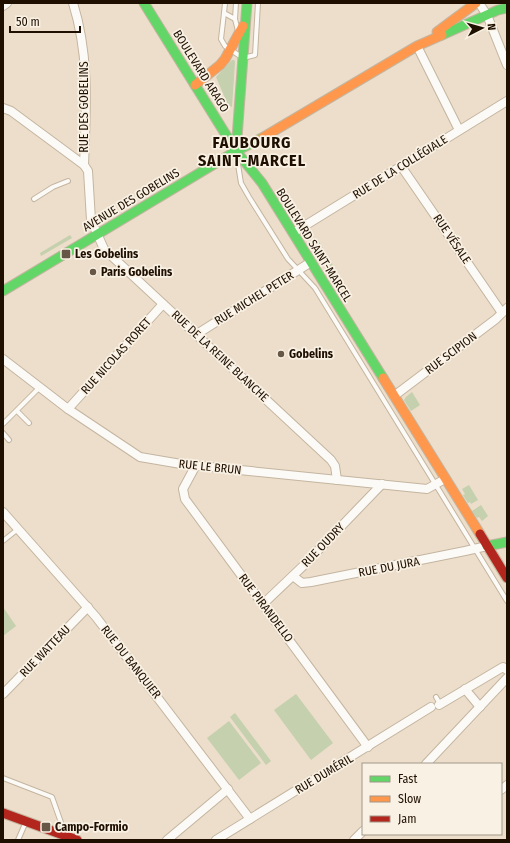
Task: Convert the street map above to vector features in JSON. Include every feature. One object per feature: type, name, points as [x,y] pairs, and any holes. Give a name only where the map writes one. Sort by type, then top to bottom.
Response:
[{"type":"main road","name":"BOULEVARD ARAGO","points":[[144,3],[236,151]]},
{"type":"main road","points":[[236,151],[247,3]]},
{"type":"main road","name":"AVENUE DES GOBELINS","points":[[3,291],[236,151],[262,138],[307,110],[418,46],[478,3]]},
{"type":"main road","name":"AVENUE DES GOBELINS","points":[[418,46],[505,6]]},
{"type":"main road","points":[[195,85],[220,65],[231,50],[246,20]]},
{"type":"main road","name":"BOULEVARD SAINT-MARCEL","points":[[236,151],[262,183],[507,578]]},
{"type":"main road","points":[[487,546],[507,542]]},
{"type":"main road","points":[[3,813],[77,840]]},
{"type":"street","points":[[3,6],[7,3]]},
{"type":"street","name":"RUE DES GOBELINS","points":[[73,3],[80,24],[84,53],[86,89],[84,165],[88,171],[86,179],[91,220],[97,235]]},
{"type":"street","points":[[478,3],[487,15],[507,65]]},
{"type":"street","points":[[418,46],[459,130]]},
{"type":"street","name":"RUE DE LA COLLÉGIALE","points":[[293,233],[507,101]]},
{"type":"street","points":[[3,108],[11,111],[84,165]]},
{"type":"street","name":"RUE VÉSALE","points":[[401,166],[504,310]]},
{"type":"street","name":"RUE DE LA REINE BLANCHE","points":[[97,235],[104,249],[331,460],[336,466],[337,480]]},
{"type":"street","name":"RUE MICHEL PETER","points":[[197,334],[311,262]]},
{"type":"street","name":"RUE NICOLAS RORET","points":[[68,409],[163,304]]},
{"type":"street","name":"RUE SCIPION","points":[[394,396],[490,324],[504,310]]},
{"type":"street","name":"RUE LE BRUN","points":[[3,359],[68,409],[140,457],[196,465],[427,489],[445,479]]},
{"type":"street","name":"RUE PIRANDELLO","points":[[196,465],[183,490],[185,500],[368,747]]},
{"type":"street","name":"RUE OUDRY","points":[[263,604],[293,576],[382,484]]},
{"type":"street","name":"RUE DU BANQUIER","points":[[3,512],[88,607],[250,819]]},
{"type":"street","name":"RUE DU JURA","points":[[293,576],[302,583],[311,582],[487,546]]},
{"type":"street","name":"RUE WATTEAU","points":[[3,694],[88,607]]},
{"type":"street","name":"RUE DUMÉRIL","points":[[216,840],[437,703],[503,667],[507,670]]},
{"type":"street","points":[[427,763],[438,747],[480,707],[507,678]]},
{"type":"street","points":[[465,689],[480,707]]},
{"type":"street","points":[[167,840],[228,789]]},
{"type":"street","points":[[354,840],[362,832]]},
{"type":"lane","points":[[225,3],[221,39],[226,46],[243,58],[255,55],[258,3]]},
{"type":"lane","points":[[236,3],[235,19],[244,49]]},
{"type":"lane","points":[[224,13],[235,19]]},
{"type":"lane","name":"BOULEVARD SAINT-MARCEL","points":[[236,151],[241,183],[288,259],[315,288],[507,601]]},
{"type":"lane","points":[[34,200],[53,187],[68,181]]},
{"type":"lane","points":[[3,424],[40,388]]},
{"type":"lane","points":[[17,411],[29,423]]},
{"type":"lane","points":[[3,433],[10,440]]},
{"type":"lane","points":[[3,541],[18,528]]},
{"type":"lane","points":[[3,778],[52,797],[65,836]]},
{"type":"lane","points":[[18,840],[26,821]]},
{"type":"green space","points":[[232,60],[235,62],[232,107],[228,105],[216,77]]},
{"type":"green space","points":[[211,85],[228,111],[225,113],[209,87]]},
{"type":"green space","points":[[70,235],[72,238],[41,256],[40,253]]},
{"type":"green space","points":[[318,240],[337,272],[335,274],[315,242]]},
{"type":"green space","points":[[412,392],[420,405],[411,411],[404,400]]},
{"type":"green space","points":[[469,485],[478,500],[471,504],[470,502],[468,503],[463,495],[465,494],[462,489]]},
{"type":"green space","points":[[481,505],[488,516],[482,521],[479,517],[477,518],[472,511]]},
{"type":"green space","points":[[3,607],[16,626],[3,636]]},
{"type":"green space","points":[[296,694],[333,743],[311,760],[274,710]]},
{"type":"green space","points":[[235,713],[271,761],[266,765],[230,717]]},
{"type":"green space","points":[[229,721],[261,763],[239,780],[207,738]]},
{"type":"traffic: fast","points":[[144,3],[236,151],[262,183],[383,378]]},
{"type":"traffic: fast","points":[[236,151],[247,3]]},
{"type":"traffic: fast","points":[[442,35],[498,10],[507,8]]},
{"type":"traffic: fast","points":[[3,291],[236,151],[262,138]]},
{"type":"traffic: fast","points":[[487,546],[507,542]]},
{"type":"traffic: slow","points":[[437,32],[476,3]]},
{"type":"traffic: slow","points":[[195,85],[220,65],[225,59],[243,26]]},
{"type":"traffic: slow","points":[[262,138],[417,46],[442,35]]},
{"type":"traffic: slow","points":[[383,378],[480,534]]},
{"type":"traffic: jam","points":[[480,534],[507,578]]},
{"type":"traffic: jam","points":[[3,813],[77,840]]},
{"type":"place","name":"Les Gobelins","points":[[66,254]]},
{"type":"place","name":"Paris Gobelins","points":[[93,272]]},
{"type":"place","name":"Gobelins","points":[[281,354]]},
{"type":"place","name":"Campo-Formio","points":[[46,827]]},
{"type":"district","name":"FAUBOURG SAINT-MARCEL","points":[[252,151]]}]
